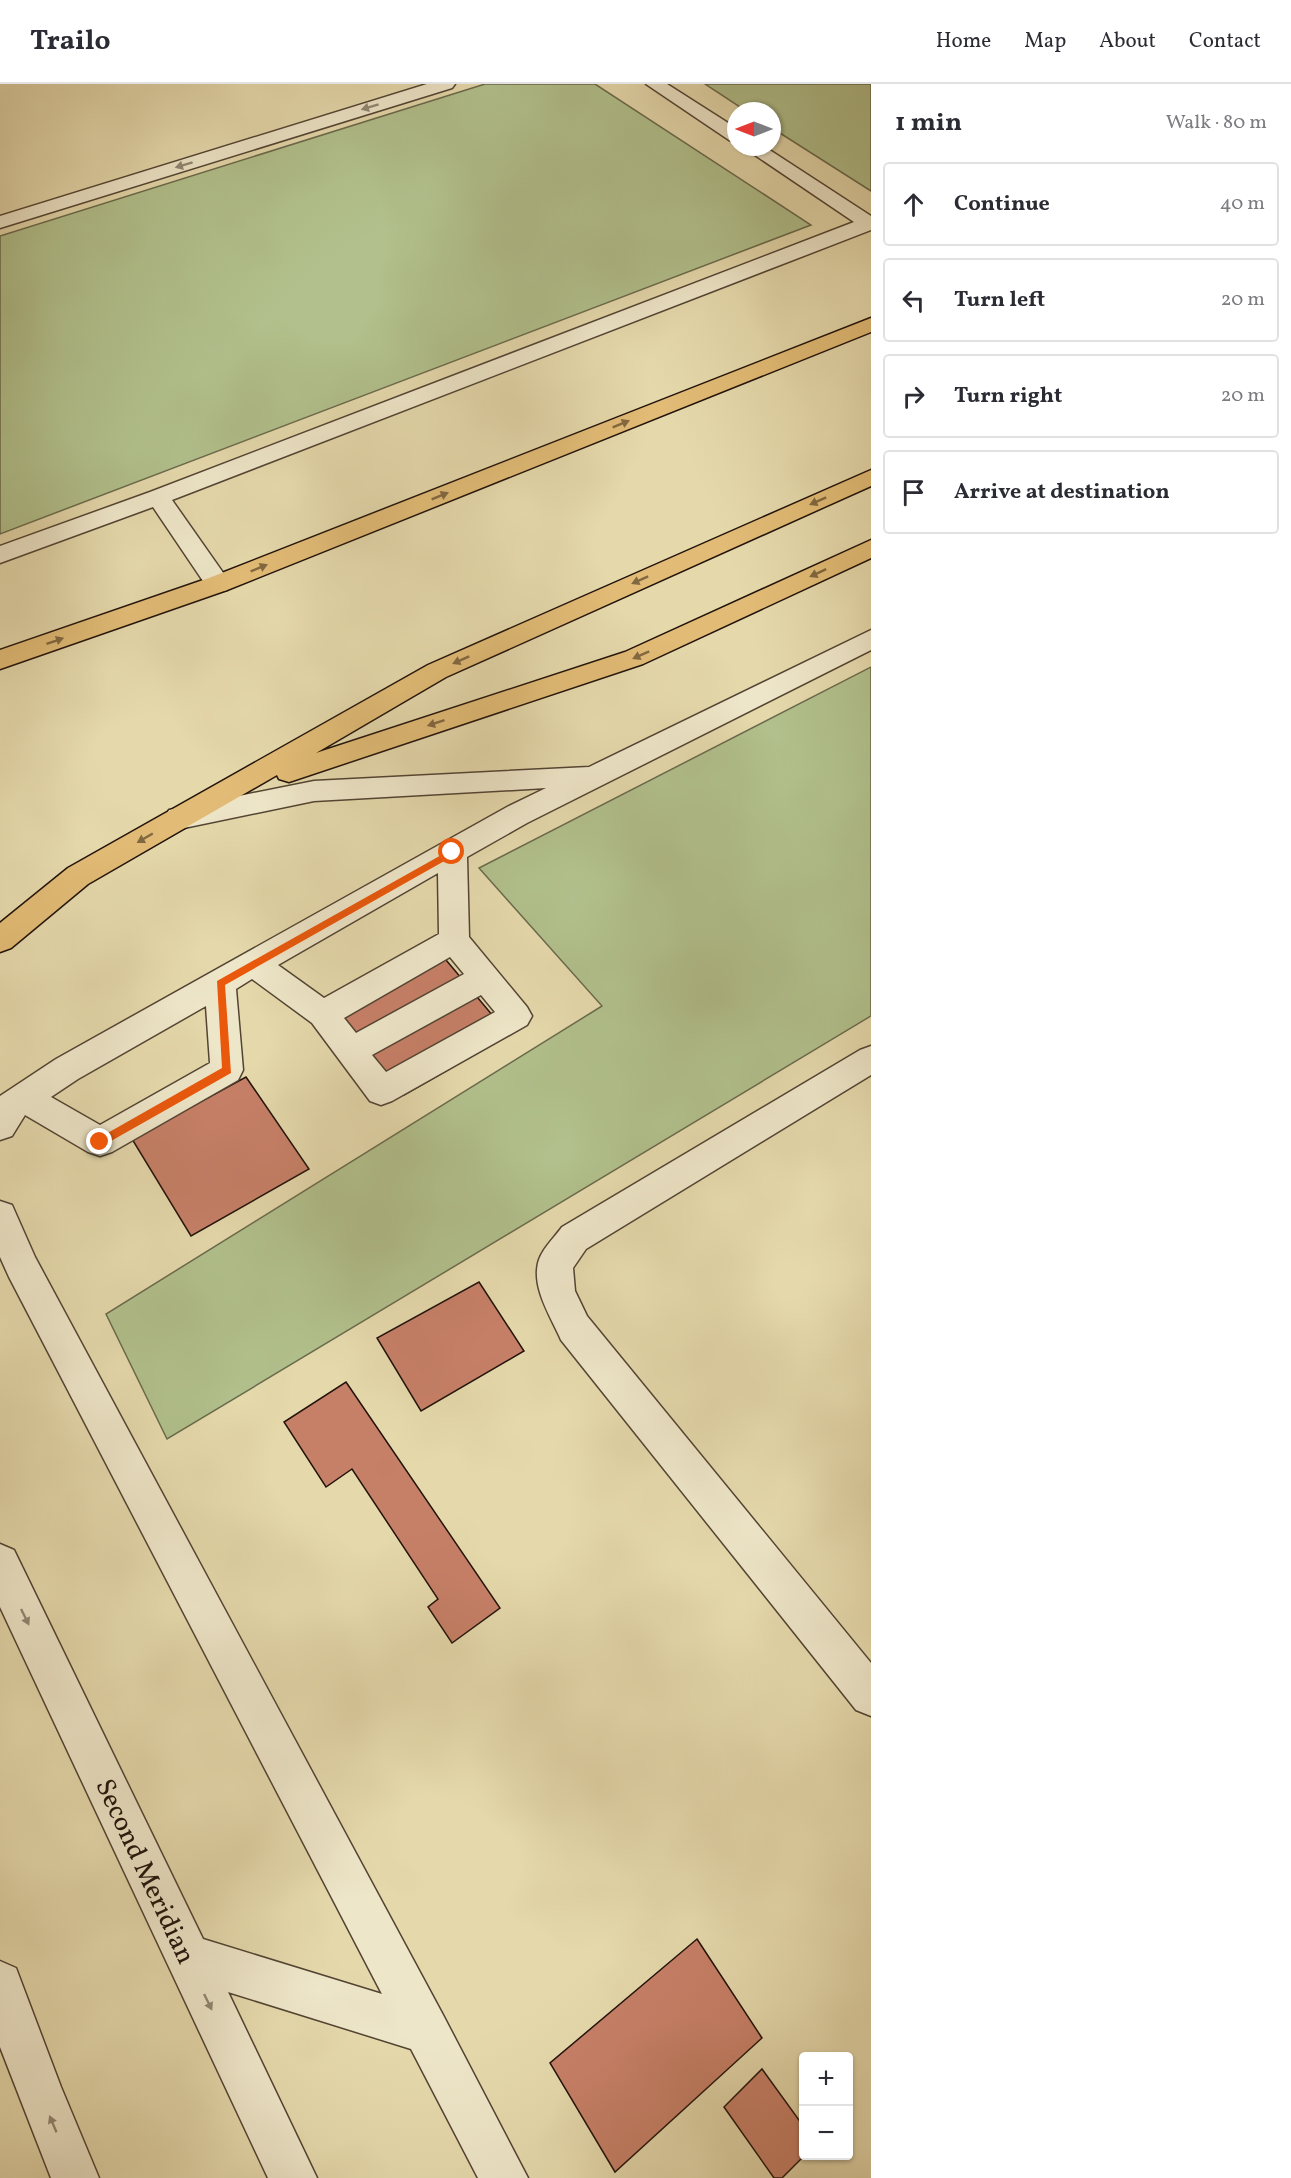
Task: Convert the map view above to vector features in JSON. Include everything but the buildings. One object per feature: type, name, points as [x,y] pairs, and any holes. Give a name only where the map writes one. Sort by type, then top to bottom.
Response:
[{"type":"main road","points":[[0,660],[218,584],[871,324]]},
{"type":"main road","points":[[0,940],[78,876],[437,671],[871,477]]},
{"type":"main road","points":[[220,795],[634,658],[871,548]]},
{"type":"street","points":[[0,222],[446,84]]},
{"type":"street","points":[[655,84],[727,130]]},
{"type":"street","points":[[766,156],[871,224]]},
{"type":"street","points":[[0,555],[158,497],[871,224]]},
{"type":"street","points":[[158,497],[218,584]]},
{"type":"street","points":[[0,1126],[10,1107],[68,1069],[517,815],[871,639]]},
{"type":"street","points":[[179,818],[314,791],[598,775]]},
{"type":"street","points":[[254,964],[323,1014],[381,1091],[516,1016],[454,940],[452,852]]},
{"type":"street","points":[[323,1014],[454,940]]},
{"type":"street","points":[[351,1051],[484,978]]},
{"type":"street","points":[[25,1098],[100,1142],[227,1070],[220,983]]},
{"type":"street","points":[[869,1689],[574,1328],[557,1293],[555,1264],[574,1238],[871,1059]]},
{"type":"street","points":[[0,1216],[21,1266],[504,2178]]},
{"type":"street","name":"Second Meridian","points":[[0,1564],[293,2178]]},
{"type":"street","points":[[187,1957],[427,2031]]},
{"type":"street","points":[[0,1984],[38,2088],[75,2178]]},
{"type":"green space","points":[[485,84],[595,84],[811,225],[0,534],[0,236]]},
{"type":"green space","points":[[705,84],[871,84],[871,191],[781,134],[781,102],[732,102]]},
{"type":"green space","points":[[871,667],[871,1016],[167,1439],[106,1314],[602,1006],[479,868]]},
{"type":"route","points":[[100,1142],[227,1070],[220,983],[452,852]]}]
